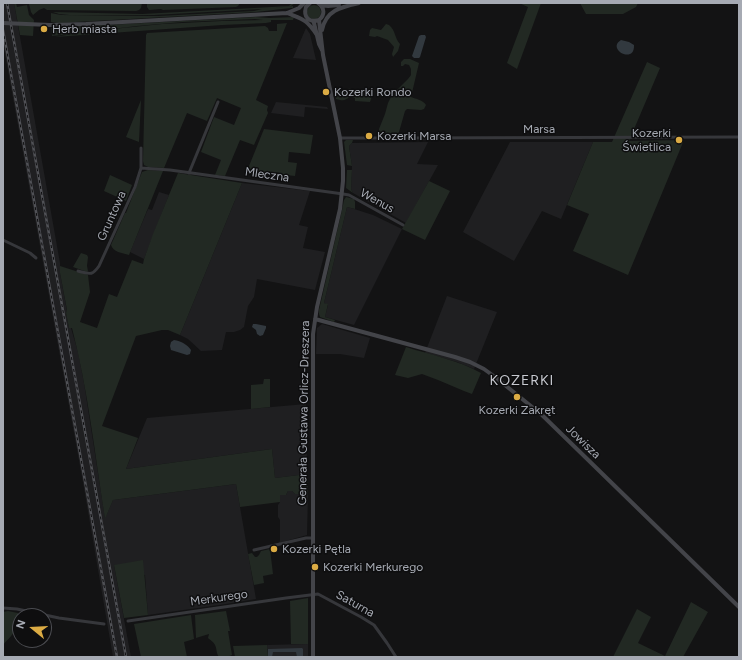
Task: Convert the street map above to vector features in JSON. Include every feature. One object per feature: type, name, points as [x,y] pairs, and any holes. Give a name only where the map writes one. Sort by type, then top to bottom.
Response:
[{"type":"main road","points":[[329,3],[340,7]]},
{"type":"main road","points":[[3,23],[50,25],[86,24],[287,13],[306,16],[313,21],[319,20],[327,11],[359,3]]},
{"type":"main road","points":[[292,13],[304,9],[308,4]]},
{"type":"main road","points":[[306,16],[304,12],[308,4]]},
{"type":"main road","points":[[319,4],[340,7]]},
{"type":"main road","points":[[319,4],[323,9],[323,14]]},
{"type":"main road","points":[[292,13],[306,21],[319,35],[325,19],[340,7]]},
{"type":"main road","name":"Generała Gustawa Orlicz-Dreszera","points":[[313,657],[313,356],[315,319],[338,222],[343,194],[344,168],[340,138],[323,54],[319,44],[319,20]]},
{"type":"main road","name":"Generała Gustawa Orlicz-Dreszera","points":[[313,21],[319,35]]},
{"type":"main road","name":"Jowisza","points":[[315,319],[455,357],[484,369],[546,419],[739,607]]},
{"type":"street","points":[[189,173],[218,102]]},
{"type":"street","name":"Marsa","points":[[340,138],[739,137]]},
{"type":"street","name":"Gruntowa","points":[[78,271],[92,274],[99,266],[135,187],[141,168],[142,148]]},
{"type":"street","name":"Mleczna","points":[[141,168],[343,194]]},
{"type":"street","name":"Wenus","points":[[343,194],[349,195],[403,225]]},
{"type":"street","points":[[3,240],[30,253],[36,258]]},
{"type":"street","points":[[254,550],[306,538],[313,538]]},
{"type":"street","name":"Merkurego","points":[[128,621],[313,594]]},
{"type":"street","name":"Saturna","points":[[313,594],[318,594],[374,625],[396,657]]},
{"type":"street","points":[[3,608],[17,609],[59,618],[104,624]]},
{"type":"shaded area","points":[[3,3],[14,3],[60,263],[60,273],[67,311],[66,313],[69,328],[71,328],[78,352],[84,383],[105,518],[113,500],[236,484],[256,599],[148,615],[145,575],[114,565],[131,657],[113,657],[84,488],[3,43]]},
{"type":"shaded area","points":[[14,3],[16,3],[17,7],[27,5],[29,15],[34,20],[33,36],[20,35]]},
{"type":"shaded area","points":[[142,3],[141,8],[136,11],[47,10],[44,8],[33,15],[29,4]]},
{"type":"shaded area","points":[[147,3],[240,3],[236,7],[149,10]]},
{"type":"shaded area","points":[[292,3],[295,3],[291,6],[273,8],[293,6],[293,8],[256,12],[58,23],[51,22],[51,13],[61,15],[158,16],[254,11],[262,9],[154,15],[69,15],[53,12],[142,14],[289,6]]},
{"type":"shaded area","points":[[519,3],[541,3],[517,69],[507,63],[528,7]]},
{"type":"shaded area","points":[[580,3],[638,3],[636,7],[623,14],[586,14]]},
{"type":"shaded area","points":[[314,5],[319,7],[321,12],[319,17],[314,19],[309,17],[307,12],[309,7]]},
{"type":"shaded area","points":[[256,17],[294,17],[293,20],[271,20],[271,22],[266,23],[55,37],[72,34],[52,36],[51,28]],"holes":[[[263,20],[162,24],[103,30],[137,26],[183,22]]]},
{"type":"shaded area","points":[[287,23],[256,100],[268,106],[268,113],[254,145],[240,140],[225,176],[215,175],[221,160],[201,152],[214,117],[234,125],[241,108],[217,98],[207,121],[187,113],[164,168],[148,167],[144,165],[147,33],[265,26],[269,31],[277,31],[277,24]]},
{"type":"shaded area","points":[[386,24],[393,30],[400,44],[398,51],[393,57],[392,54],[394,47],[388,40],[377,36],[369,36],[372,28],[381,30]]},
{"type":"shaded area","points":[[306,28],[310,34],[316,60],[293,58]]},
{"type":"shaded area","points":[[425,35],[426,37],[420,57],[414,58],[412,56],[419,36]]},
{"type":"shaded area","points":[[621,40],[634,45],[633,51],[630,54],[626,55],[619,51],[617,44]]},
{"type":"shaded area","points":[[404,59],[410,59],[419,63],[411,97],[425,103],[426,105],[424,109],[421,110],[407,109],[405,111],[399,132],[396,135],[379,135],[379,129],[392,95],[411,75],[409,65],[405,64],[401,66],[401,62]]},
{"type":"shaded area","points":[[647,62],[660,68],[629,141],[684,140],[628,275],[573,251],[589,214],[567,205],[593,142],[612,142]]},
{"type":"shaded area","points":[[349,88],[372,96],[370,102],[355,101],[355,98],[350,97],[343,100],[336,99],[334,91],[347,91]]},
{"type":"shaded area","points":[[141,100],[139,142],[126,137]]},
{"type":"shaded area","points":[[276,102],[327,107],[328,109],[305,107],[304,117],[271,113]]},
{"type":"shaded area","points":[[264,129],[313,135],[310,154],[289,152],[288,162],[297,163],[295,176],[247,171]]},
{"type":"shaded area","points":[[346,140],[353,140],[349,146],[352,166],[347,165],[344,142]]},
{"type":"shaded area","points":[[428,142],[417,164],[438,165],[406,223],[353,193],[351,189],[352,166],[349,146],[352,143]]},
{"type":"shaded area","points":[[510,142],[593,142],[561,219],[542,211],[514,261],[463,232]]},
{"type":"shaded area","points":[[148,170],[163,171],[129,255],[121,253],[116,251],[111,245],[126,213],[142,172]]},
{"type":"shaded area","points":[[347,170],[352,170],[351,189],[353,193],[346,188]]},
{"type":"shaded area","points":[[178,173],[242,183],[180,335],[168,330],[162,330],[136,336],[102,426],[138,438],[126,469],[272,449],[275,478],[307,474],[308,494],[295,494],[292,491],[288,491],[286,495],[280,495],[280,502],[240,507],[236,484],[113,500],[105,519],[87,399],[78,351],[72,328],[69,328],[60,266],[88,275],[90,292],[80,322],[97,328],[109,294],[117,297],[132,260],[143,264],[153,234]]},
{"type":"shaded area","points":[[110,175],[132,185],[126,201],[104,191]]},
{"type":"shaded area","points":[[429,181],[450,191],[425,240],[402,229]]},
{"type":"shaded area","points":[[242,183],[310,191],[299,225],[308,227],[303,248],[325,252],[315,290],[257,279],[254,297],[248,306],[244,327],[234,332],[226,332],[222,350],[201,351],[188,339],[180,335]]},
{"type":"shaded area","points":[[159,192],[169,195],[144,259],[130,252],[148,209],[152,210]]},
{"type":"shaded area","points":[[346,197],[354,199],[355,209],[347,207],[324,303],[328,304],[325,317],[335,320],[334,322],[320,317],[319,310],[344,200]]},
{"type":"shaded area","points":[[347,207],[373,215],[402,229],[354,325],[325,317],[328,305],[324,303]]},
{"type":"shaded area","points":[[81,253],[87,255],[88,257],[87,272],[73,267]]},
{"type":"shaded area","points":[[447,296],[497,312],[474,369],[457,362],[425,353]]},
{"type":"shaded area","points":[[253,324],[266,326],[263,335],[260,336],[257,334],[256,330],[252,327]]},
{"type":"shaded area","points":[[322,324],[370,338],[364,358],[340,354],[316,354],[317,328]]},
{"type":"shaded area","points":[[174,340],[182,342],[188,346],[191,350],[190,354],[187,355],[171,350],[171,342]]},
{"type":"shaded area","points":[[406,347],[454,361],[481,373],[472,394],[422,374],[408,378],[395,375]]},
{"type":"shaded area","points":[[264,379],[270,379],[270,407],[251,409],[251,385],[263,384]]},
{"type":"shaded area","points":[[306,404],[307,474],[275,478],[272,449],[126,469],[147,418]]},
{"type":"shaded area","points":[[288,491],[292,491],[295,494],[308,494],[307,535],[279,543],[280,520],[278,517],[278,505],[280,502],[280,495],[286,495]]},
{"type":"shaded area","points":[[270,549],[273,574],[263,576],[264,583],[254,585],[248,554],[252,553],[255,557],[257,557],[261,551]]},
{"type":"shaded area","points":[[143,560],[148,615],[124,618],[114,565]]},
{"type":"shaded area","points":[[308,598],[308,644],[291,644],[290,601]]},
{"type":"shaded area","points":[[691,602],[708,612],[683,657],[613,657],[637,609],[651,617],[638,643],[665,656]]},
{"type":"shaded area","points":[[226,611],[230,631],[228,631],[232,655],[227,657],[219,657],[216,646],[208,638],[209,634],[196,638],[195,615]]},
{"type":"shaded area","points":[[3,612],[12,612],[12,635],[3,645]]},
{"type":"shaded area","points":[[191,615],[194,639],[184,642],[187,657],[141,657],[134,624]]},
{"type":"shaded area","points":[[308,644],[308,657],[268,657],[267,645]]},
{"type":"shaded area","points":[[267,645],[268,657],[235,657],[233,646]]},
{"type":"shaded area","points":[[302,648],[303,657],[297,657],[296,652],[273,652],[272,657],[268,657],[268,649]]},
{"type":"railway","points":[[7,3],[126,657]]},
{"type":"railway","points":[[3,30],[117,657]]},
{"type":"place","name":"Herb miasta","points":[[44,29]]},
{"type":"place","name":"Kozerki Rondo","points":[[326,92]]},
{"type":"place","name":"Kozerki Marsa","points":[[369,136]]},
{"type":"place","name":"Kozerki Świetlica","points":[[679,140]]},
{"type":"place","name":"Kozerki Zakręt","points":[[517,397]]},
{"type":"place","name":"Kozerki Pętla","points":[[274,549]]},
{"type":"place","name":"Kozerki Merkurego","points":[[315,567]]},
{"type":"district","name":"KOZERKI","points":[[522,381]]}]
